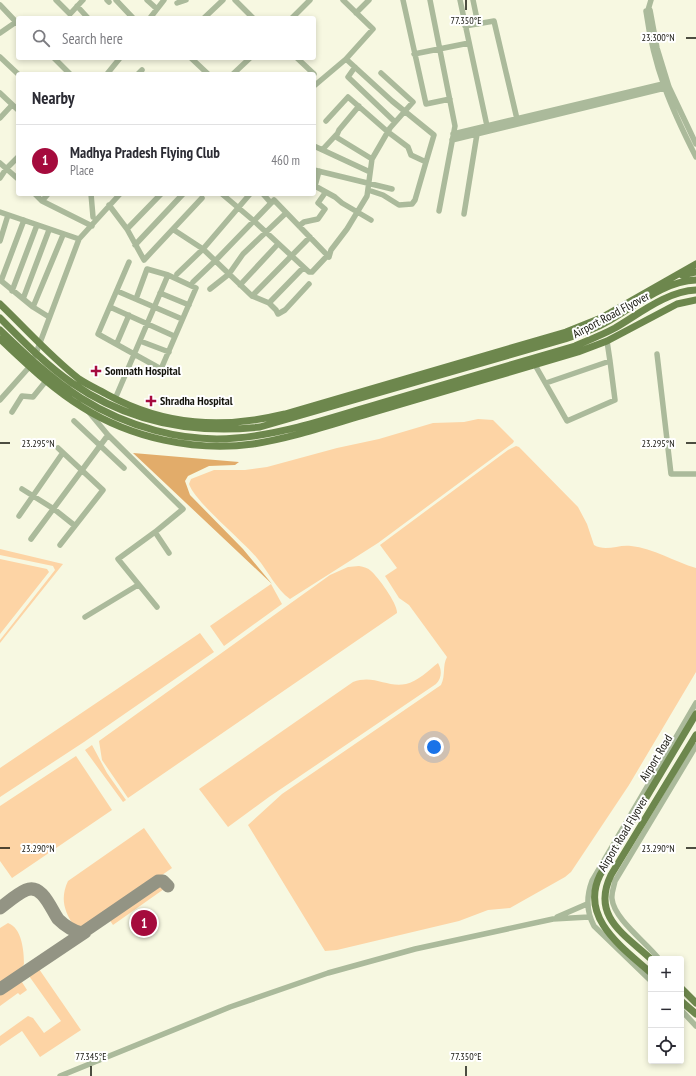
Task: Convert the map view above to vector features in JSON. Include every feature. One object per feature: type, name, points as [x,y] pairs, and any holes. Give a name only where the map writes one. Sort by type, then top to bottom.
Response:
[{"type":"main road","points":[[0,318],[36,353],[84,391],[125,412],[170,425],[217,430],[260,427],[543,343],[601,318],[696,264]]},
{"type":"main road","points":[[676,276],[696,272]]},
{"type":"main road","name":"Airport Road Flyover","points":[[543,343],[565,339],[597,327],[668,287],[696,280]]},
{"type":"main road","name":"Airport Road Flyover","points":[[536,362],[608,332],[671,296],[683,291],[696,290]]},
{"type":"main road","points":[[0,330],[46,381],[88,410],[130,430],[172,441],[222,446],[252,444],[288,437],[607,341],[677,304],[696,300]]},
{"type":"main road","points":[[0,304],[79,378],[115,399],[159,416],[192,422],[237,423],[285,414],[543,343]]},
{"type":"main road","points":[[0,339],[74,394],[110,413],[132,423],[158,430],[210,439],[236,438],[269,433],[536,362]]},
{"type":"main road","name":"Airport Road","points":[[648,970],[602,924],[597,915],[594,900],[597,882],[696,714]]},
{"type":"main road","name":"Airport Road Flyover","points":[[648,956],[614,925],[605,905],[604,892],[610,875],[696,735]]},
{"type":"main road","points":[[684,991],[696,1003]]},
{"type":"main road","points":[[684,1004],[696,1014]]},
{"type":"street","points":[[56,0],[70,14],[80,2],[87,16]]},
{"type":"street","points":[[116,0],[132,16]]},
{"type":"street","points":[[147,0],[157,9]]},
{"type":"street","points":[[152,16],[164,0]]},
{"type":"street","points":[[177,3],[186,0]]},
{"type":"street","points":[[206,16],[223,0]]},
{"type":"street","points":[[235,0],[251,16]]},
{"type":"street","points":[[316,84],[346,59],[373,29],[343,0]]},
{"type":"street","points":[[403,0],[426,104],[450,99]]},
{"type":"street","points":[[430,0],[455,126],[439,211]]},
{"type":"street","points":[[460,0],[487,126]]},
{"type":"street","points":[[473,0],[478,24]]},
{"type":"street","points":[[651,0],[648,11],[653,52],[696,157]]},
{"type":"street","points":[[294,16],[307,1]]},
{"type":"street","points":[[356,13],[367,1]]},
{"type":"street","points":[[0,5],[16,22]]},
{"type":"street","points":[[465,26],[494,21],[517,119]]},
{"type":"street","points":[[0,33],[16,24]]},
{"type":"street","points":[[414,54],[469,43]]},
{"type":"street","points":[[0,57],[16,72]]},
{"type":"street","points":[[346,59],[404,112],[434,135],[415,200],[412,204],[399,205],[383,195],[368,190]]},
{"type":"street","points":[[56,60],[68,72]]},
{"type":"street","points":[[109,72],[118,60]]},
{"type":"street","points":[[193,60],[206,72]]},
{"type":"street","points":[[238,72],[248,60]]},
{"type":"street","points":[[299,60],[312,72]]},
{"type":"street","points":[[355,67],[348,78],[395,122]]},
{"type":"street","points":[[224,196],[266,231],[303,268],[311,272],[327,256],[329,257],[331,250],[347,229],[367,196],[372,159],[395,122],[413,102],[381,72]]},
{"type":"street","points":[[316,76],[320,80]]},
{"type":"street","points":[[452,137],[487,126],[666,86]]},
{"type":"street","points":[[452,137],[477,134],[666,86]]},
{"type":"street","points":[[666,86],[696,144]]},
{"type":"street","points":[[0,93],[16,108]]},
{"type":"street","points":[[326,121],[348,96],[388,132],[408,147],[411,155],[426,162]]},
{"type":"street","points":[[0,118],[12,105]]},
{"type":"street","points":[[323,149],[359,106]]},
{"type":"street","points":[[464,214],[477,134]]},
{"type":"street","points":[[336,135],[336,137],[372,159]]},
{"type":"street","points":[[316,147],[350,164],[370,172]]},
{"type":"street","points":[[0,178],[6,169],[16,159]]},
{"type":"street","points":[[0,163],[16,177]]},
{"type":"street","points":[[316,170],[392,189]]},
{"type":"street","points":[[316,187],[325,193],[336,197],[356,212],[371,220]]},
{"type":"street","points":[[299,226],[304,222],[318,220],[325,209],[318,203],[325,193]]},
{"type":"street","points":[[37,196],[42,200],[92,226]]},
{"type":"street","points":[[42,200],[46,196]]},
{"type":"street","points":[[91,196],[93,217]]},
{"type":"street","points":[[0,400],[32,364],[80,239],[118,196]]},
{"type":"street","points":[[127,229],[159,196]]},
{"type":"street","points":[[135,245],[181,196]]},
{"type":"street","points":[[242,196],[246,199]]},
{"type":"street","points":[[177,274],[204,249],[248,196]]},
{"type":"street","points":[[265,196],[271,203]]},
{"type":"street","points":[[109,205],[127,229],[144,260],[174,230],[202,198]]},
{"type":"street","points":[[193,282],[274,200],[327,256]]},
{"type":"street","points":[[0,212],[63,235],[80,239]]},
{"type":"street","points":[[210,289],[229,274],[243,254],[286,213]]},
{"type":"street","points":[[0,241],[8,215]]},
{"type":"street","points":[[24,220],[0,280],[33,307],[50,317]]},
{"type":"street","points":[[12,291],[37,225]]},
{"type":"street","points":[[23,299],[49,230]]},
{"type":"street","points":[[174,230],[204,249],[252,296],[268,303],[276,310],[278,314],[285,310],[309,284]]},
{"type":"street","points":[[33,307],[63,235]]},
{"type":"street","points":[[252,296],[310,237]]},
{"type":"street","points":[[240,285],[278,244]]},
{"type":"street","points":[[129,262],[98,334],[161,369],[196,288],[168,275],[147,270],[136,298]]},
{"type":"street","points":[[268,303],[303,268]]},
{"type":"street","points":[[115,399],[168,275]]},
{"type":"street","points":[[117,291],[182,319]]},
{"type":"street","points":[[160,294],[189,305]]},
{"type":"street","points":[[110,307],[174,336]]},
{"type":"street","points":[[116,343],[129,315]]},
{"type":"street","points":[[140,341],[169,352]]},
{"type":"street","points":[[536,362],[567,421],[615,400],[607,341]]},
{"type":"street","points":[[657,354],[671,474],[696,474]]},
{"type":"street","points":[[546,383],[610,361]]},
{"type":"street","points":[[12,412],[22,396],[33,397],[46,381]]},
{"type":"street","points":[[88,410],[108,435],[183,509],[118,559],[157,607]]},
{"type":"street","points":[[74,421],[124,468]]},
{"type":"street","points":[[31,539],[108,435]]},
{"type":"street","points":[[58,448],[62,454],[103,490],[74,525],[60,545]]},
{"type":"street","points":[[18,516],[62,454]]},
{"type":"street","points":[[22,489],[54,509],[74,525]]},
{"type":"street","points":[[155,532],[168,553]]},
{"type":"street","points":[[85,617],[138,585]]},
{"type":"street","points":[[648,978],[598,931],[589,917],[587,904],[589,889],[592,881],[696,703]]},
{"type":"street","points":[[656,956],[622,920],[613,906],[612,894],[615,881],[696,746]]},
{"type":"street","points":[[554,919],[587,904]]},
{"type":"street","points":[[60,1076],[227,1008],[328,973],[415,949],[554,919],[589,917]]},
{"type":"street","points":[[684,1013],[696,1026]]},
{"type":"shaded area","points":[[478,419],[493,420],[514,441],[513,443],[378,543],[290,599],[276,585],[250,550],[200,501],[189,484],[191,479],[214,470],[245,470],[267,467],[337,448],[379,439],[433,423],[464,422]]},
{"type":"shaded area","points":[[516,446],[519,447],[578,507],[587,524],[594,545],[603,548],[626,546],[639,547],[696,568],[696,672],[629,785],[571,872],[565,877],[510,908],[488,910],[459,921],[337,950],[325,951],[248,825],[282,794],[441,685],[447,657],[409,605],[399,598],[385,576],[397,568],[380,545],[508,450]]},
{"type":"shaded area","points":[[133,453],[239,462],[235,465],[209,466],[188,476],[185,481],[190,495],[243,549],[272,584]]},
{"type":"shaded area","points":[[0,549],[63,564],[0,643],[0,640],[55,570],[53,566],[0,555]]},
{"type":"shaded area","points":[[0,559],[47,569],[49,572],[0,634]]},
{"type":"shaded area","points":[[359,566],[369,569],[374,574],[391,597],[397,613],[128,798],[102,760],[99,741],[330,575],[348,567]]},
{"type":"shaded area","points":[[271,584],[282,604],[224,646],[210,626]]},
{"type":"shaded area","points":[[200,633],[214,652],[84,742],[0,797],[0,768]]},
{"type":"shaded area","points":[[438,663],[441,674],[436,684],[269,797],[228,827],[199,789],[353,682],[361,680],[374,680],[399,685],[406,684],[419,678]]},
{"type":"shaded area","points":[[92,745],[107,773],[126,800],[123,802],[85,750]]},
{"type":"shaded area","points":[[76,756],[112,810],[12,878],[0,861],[0,806]]},
{"type":"shaded area","points":[[144,828],[172,868],[91,925],[81,928],[74,926],[64,904],[64,893],[68,881]]},
{"type":"shaded area","points":[[161,886],[164,889],[113,925],[109,919],[156,887]]},
{"type":"shaded area","points":[[8,923],[13,926],[21,940],[24,964],[18,973],[0,986],[0,928]]},
{"type":"shaded area","points":[[39,969],[81,1030],[40,1057],[22,1031],[0,1046],[0,1036],[28,1016],[33,1018],[44,1033],[61,1021],[29,976]]},
{"type":"shaded area","points":[[20,979],[27,990],[20,995],[18,993],[0,1006],[0,993]]},
{"type":"taxiway","points":[[0,908],[26,890],[37,890],[45,898],[58,919],[69,928],[82,933],[158,881],[163,881],[168,886]]},
{"type":"taxiway","points":[[0,989],[85,932]]},
{"type":"place","name":"Somnath Hospital","points":[[96,371]]},
{"type":"place","name":"Shradha Hospital","points":[[151,401]]},
{"type":"place","name":"Madhya Pradesh Flying Club","points":[[144,923]]}]
